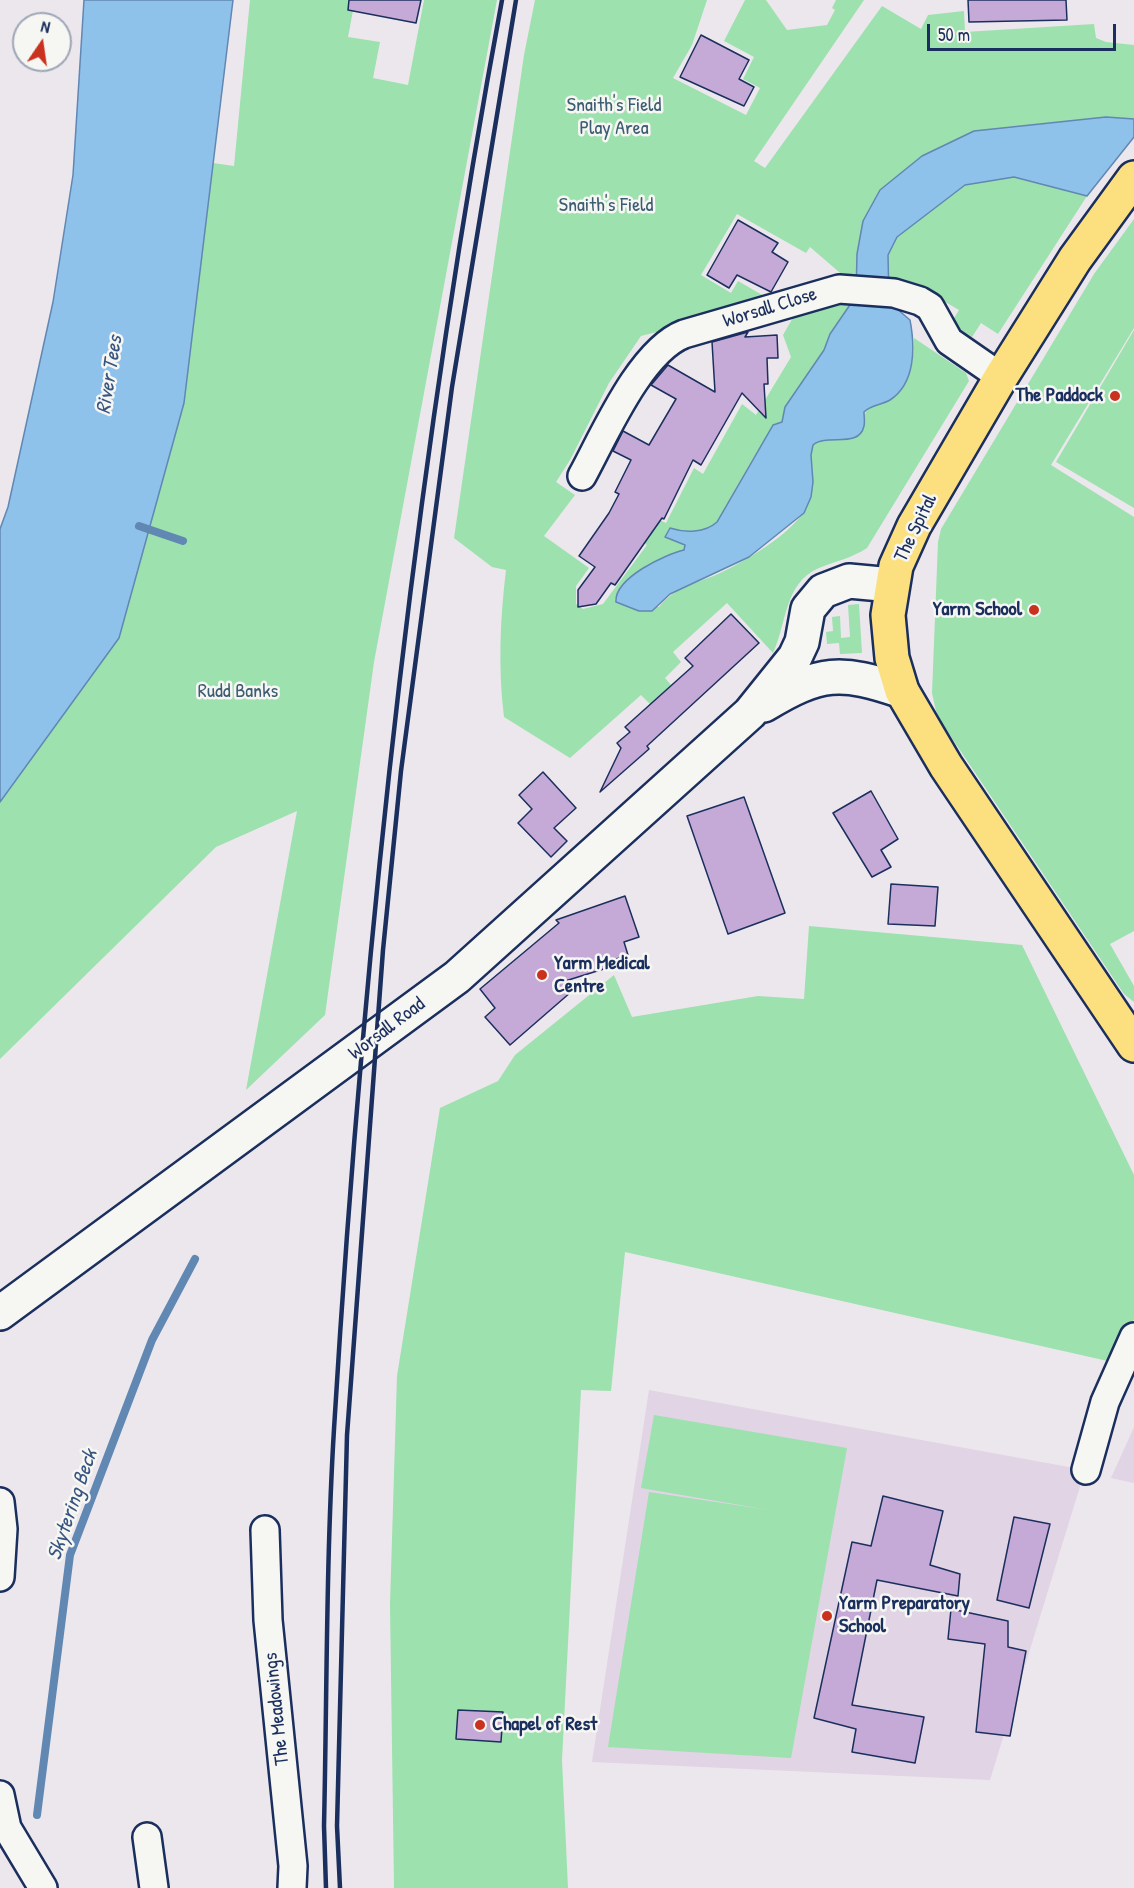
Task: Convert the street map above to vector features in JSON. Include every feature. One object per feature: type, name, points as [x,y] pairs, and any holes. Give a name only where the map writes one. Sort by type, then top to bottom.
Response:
[{"type":"main road","name":"The Spital","points":[[1134,178],[1080,251],[1001,377],[909,535],[892,585],[888,615],[894,667],[902,691],[946,766],[1134,1045]]},
{"type":"main road","name":"Worsall Road","points":[[0,1313],[457,977],[750,714],[795,657],[802,642],[808,609],[816,596],[836,584],[849,581],[892,585]]},
{"type":"main road","name":"Worsall Road","points":[[750,714],[796,686],[817,679],[855,677],[902,691]]},
{"type":"street","name":"Worsall Close","points":[[582,476],[622,403],[650,360],[669,341],[684,334],[825,292],[852,288],[894,293],[920,301],[930,307],[952,344],[1001,377]]},
{"type":"street","points":[[1086,1470],[1106,1402],[1134,1337]]},
{"type":"street","points":[[0,1502],[3,1529],[0,1577]]},
{"type":"street","name":"The Meadowings","points":[[265,1530],[268,1620],[293,1866],[292,1888]]},
{"type":"street","points":[[0,1795],[7,1828],[43,1888]]},
{"type":"street","points":[[147,1837],[154,1888]]},
{"type":"shaded area","name":"Yarm Preparatory School","points":[[649,1390],[1085,1470],[990,1780],[592,1762]]},
{"type":"shaded area","points":[[1134,1427],[1134,1483],[1111,1478]]},
{"type":"green space","name":"Rudd Banks","points":[[250,0],[355,0],[348,37],[380,42],[373,78],[408,85],[424,0],[497,0],[374,662],[325,1015],[246,1090],[297,811],[216,847],[0,1059],[0,802],[119,637],[184,403],[213,163],[234,166]]},
{"type":"green space","points":[[535,0],[707,0],[692,45],[673,78],[746,115],[760,88],[743,79],[754,57],[724,41],[745,0],[766,0],[787,30],[827,25],[835,10],[832,8],[836,0],[864,0],[754,161],[765,168],[882,6],[921,29],[928,15],[964,11],[965,32],[1094,24],[1096,38],[1106,42],[1134,45],[1134,119],[1106,117],[974,131],[922,156],[880,190],[857,254],[856,279],[846,278],[810,247],[806,253],[737,214],[701,275],[731,293],[738,281],[764,296],[758,306],[641,336],[609,383],[570,460],[556,482],[575,495],[544,536],[589,568],[576,586],[576,604],[583,609],[603,604],[647,545],[633,535],[641,511],[666,523],[694,468],[703,474],[742,404],[756,415],[791,357],[783,335],[798,309],[856,296],[830,334],[824,350],[785,407],[782,422],[775,424],[717,522],[712,526],[694,531],[669,529],[666,537],[685,544],[684,550],[654,562],[634,575],[619,591],[615,600],[659,607],[678,591],[754,555],[790,528],[806,508],[809,500],[813,445],[823,440],[858,436],[867,408],[890,398],[904,383],[912,363],[914,338],[966,373],[969,381],[867,548],[819,568],[799,583],[788,605],[773,653],[727,603],[673,652],[681,662],[665,678],[671,685],[651,705],[641,695],[570,758],[504,717],[500,644],[506,570],[492,567],[454,538],[524,55]]},
{"type":"green space","points":[[1014,177],[1087,196],[998,334],[981,323],[972,337],[951,323],[959,310],[923,289],[888,284],[888,255],[897,237],[964,185]]},
{"type":"green space","name":"Yarm School","points":[[1134,219],[1134,328],[1051,465],[1134,517],[1134,931],[1110,944],[1134,986],[1134,1002],[1124,994],[943,725],[936,711],[932,693],[938,542],[941,529],[1094,274]]},
{"type":"green space","name":"The Paddock","points":[[1134,330],[1134,508],[1056,462]]},
{"type":"green space","points":[[859,604],[862,653],[840,654],[839,643],[827,644],[826,632],[833,631],[832,617],[840,616],[841,638],[850,637],[848,605]]},
{"type":"green space","points":[[809,926],[1022,945],[1134,1175],[1134,1319],[1112,1362],[625,1252],[611,1391],[581,1390],[562,1760],[568,1888],[394,1888],[390,1604],[397,1376],[440,1108],[498,1081],[515,1055],[614,975],[632,1017],[758,996],[804,999]]},
{"type":"green space","points":[[654,1415],[847,1448],[791,1758],[608,1747],[649,1492],[769,1510],[641,1488]]},
{"type":"water","name":"River Tees","points":[[84,0],[233,0],[184,403],[119,638],[0,802],[0,529],[8,507],[53,302],[73,175]]},
{"type":"water","points":[[1106,117],[1134,119],[1134,137],[1087,196],[1014,177],[965,185],[897,237],[888,255],[889,302],[910,320],[913,352],[909,374],[899,393],[890,400],[864,412],[864,426],[856,437],[826,440],[813,445],[811,455],[813,482],[811,497],[804,513],[749,557],[670,594],[652,611],[639,611],[616,602],[623,584],[642,568],[684,550],[685,545],[665,537],[670,528],[695,531],[712,526],[717,522],[773,425],[782,422],[785,407],[824,350],[830,334],[856,296],[857,254],[863,221],[880,190],[922,156],[974,131]]},
{"type":"building","points":[[349,0],[421,0],[416,23],[348,10]]},
{"type":"building","points":[[968,0],[1066,0],[1067,20],[969,22]]},
{"type":"building","points":[[701,35],[749,60],[739,79],[754,87],[744,106],[680,77]]},
{"type":"building","points":[[738,220],[778,243],[772,252],[788,262],[771,292],[737,275],[729,288],[707,275]]},
{"type":"building","points":[[748,332],[745,337],[777,335],[778,358],[767,358],[768,384],[764,384],[766,418],[742,393],[701,465],[693,460],[664,519],[662,518],[615,585],[611,583],[596,604],[578,607],[578,590],[595,567],[579,556],[609,513],[619,494],[615,492],[631,460],[613,451],[623,431],[649,445],[676,399],[651,385],[668,365],[715,392],[712,342]]},
{"type":"building","points":[[731,614],[759,643],[647,746],[649,749],[600,792],[621,748],[617,743],[630,732],[625,727],[693,666],[685,658]]},
{"type":"building","points":[[543,772],[576,808],[554,828],[567,841],[551,857],[518,823],[532,809],[519,795]]},
{"type":"building","points":[[871,791],[898,839],[881,850],[891,867],[872,877],[833,813]]},
{"type":"building","points":[[744,797],[785,913],[728,934],[687,816]]},
{"type":"building","points":[[891,884],[938,887],[935,926],[888,924]]},
{"type":"building","name":"Yarm Medical Centre","points":[[625,896],[639,937],[624,942],[628,955],[608,962],[610,967],[562,982],[571,992],[510,1045],[485,1017],[495,1008],[480,989],[559,923],[556,920]]},
{"type":"building","points":[[883,1496],[943,1511],[930,1565],[960,1574],[958,1596],[877,1580],[852,1705],[924,1717],[915,1763],[852,1752],[856,1729],[814,1718],[852,1542],[871,1546]]},
{"type":"building","points":[[1014,1517],[1050,1524],[1029,1608],[997,1600]]},
{"type":"building","points":[[951,1609],[1008,1621],[1008,1647],[1026,1651],[1010,1736],[976,1732],[985,1644],[948,1639]]},
{"type":"building","name":"Chapel of Rest","points":[[458,1710],[503,1712],[501,1742],[456,1739]]},
{"type":"waterway","name":"Skytering Beck","points":[[139,526],[183,541]]},
{"type":"waterway","name":"Skytering Beck","points":[[37,1815],[70,1555],[152,1340],[195,1259]]},
{"type":"railway","points":[[326,1888],[324,1826],[331,1479],[360,1070],[396,712],[418,533],[471,177],[502,0]]},
{"type":"railway","points":[[340,1888],[337,1826],[347,1435],[383,950],[401,771],[452,387],[516,0]]},
{"type":"place","name":"The Paddock","points":[[1115,396]]},
{"type":"place","name":"Yarm School","points":[[1034,610]]},
{"type":"place","name":"Yarm Medical Centre","points":[[542,975]]},
{"type":"place","name":"Yarm Preparatory School","points":[[827,1616]]},
{"type":"place","name":"Chapel of Rest","points":[[480,1725]]},
{"type":"park label","name":"Snaith's Field Play Area","points":[[614,118]]},
{"type":"park label","name":"Snaith's Field","points":[[606,206]]}]
